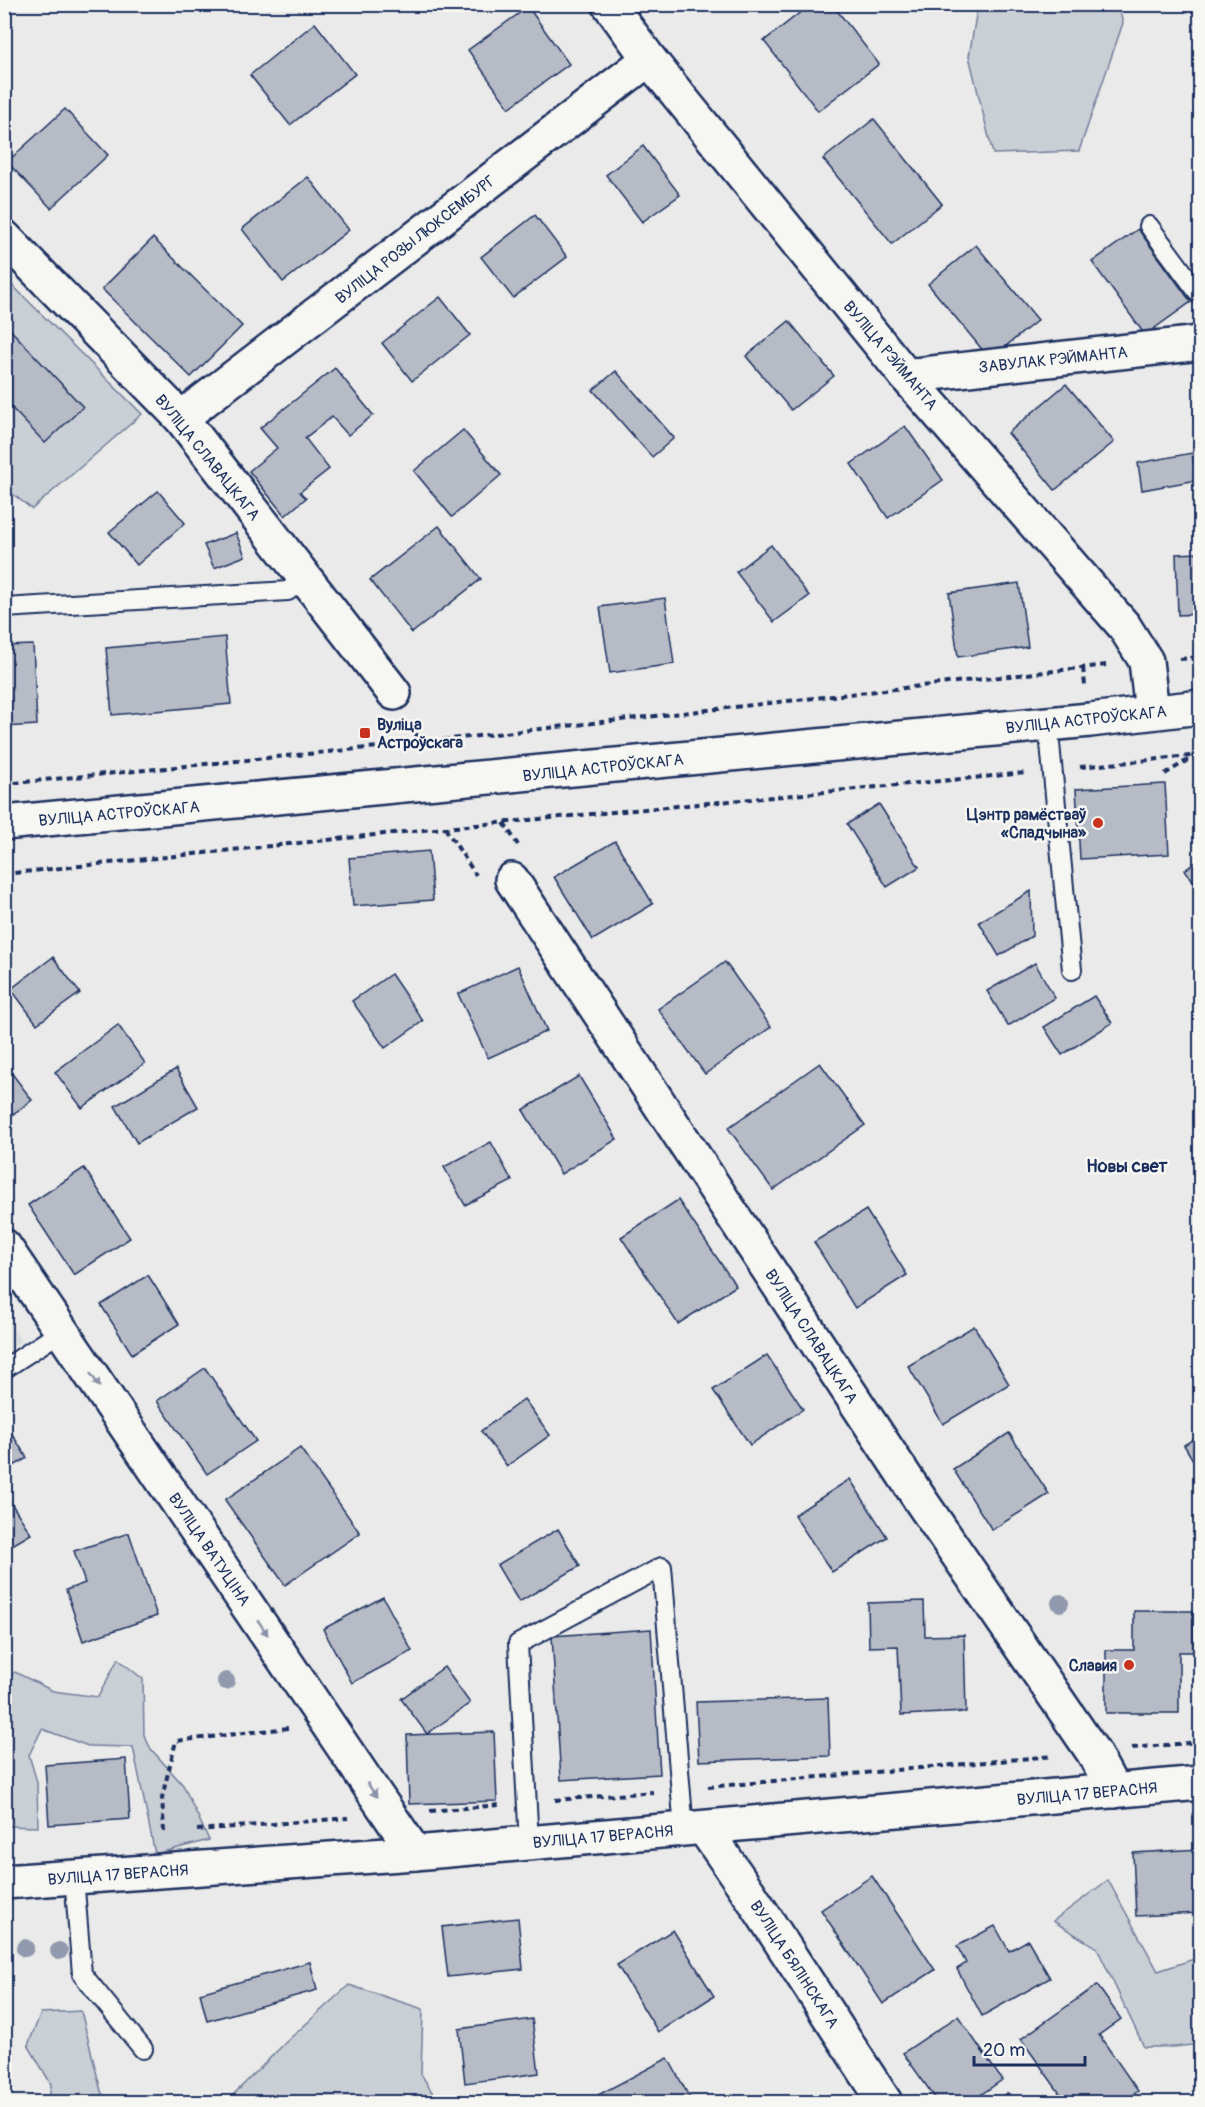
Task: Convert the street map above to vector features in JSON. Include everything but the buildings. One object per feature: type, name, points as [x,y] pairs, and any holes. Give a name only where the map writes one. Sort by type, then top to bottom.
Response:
[{"type":"street","name":"ВУЛІЦА РЭЙМАНТА","points":[[609,4],[649,59],[906,376],[1124,626],[1146,662],[1152,712]]},
{"type":"street","name":"ВУЛІЦА РОЗЫ ЛЮКСЕМБУРГ","points":[[181,418],[649,59]]},
{"type":"street","name":"ВУЛІЦА СЛАВАЦКАГА","points":[[4,237],[181,418],[394,693]]},
{"type":"street","name":"ЗАВУЛАК РЭЙМАНТА","points":[[906,376],[1200,343]]},
{"type":"street","name":"ВУЛІЦА АСТРОЎСКАГА","points":[[4,824],[1200,707]]},
{"type":"street","name":"ВУЛІЦА СЛАВАЦКАГА","points":[[512,880],[921,1501],[1093,1752],[1114,1791]]},
{"type":"street","name":"ВУЛІЦА ВАТУЦІНА","points":[[4,1246],[415,1852]]},
{"type":"street","name":"ВУЛІЦА 17 ВЕРАСНЯ","points":[[4,1882],[529,1843],[1200,1783]]},
{"type":"street","name":"ВУЛІЦА БЯЛІНСКАГА","points":[[694,1829],[751,1896],[885,2103]]},
{"type":"lane","points":[[1149,226],[1200,295]]},
{"type":"lane","points":[[4,608],[288,591],[304,577]]},
{"type":"lane","points":[[1048,723],[1072,970]]},
{"type":"lane","points":[[4,1369],[62,1331]]},
{"type":"lane","points":[[529,1843],[518,1644],[662,1567],[680,1789],[694,1829]]},
{"type":"lane","points":[[74,1877],[82,1974],[143,2049]]},
{"type":"path","points":[[4,784],[420,742],[1200,657]]},
{"type":"path","points":[[4,874],[445,828],[1198,755]]},
{"type":"path","points":[[1198,755],[1200,763]]},
{"type":"path","points":[[1165,774],[1198,755]]},
{"type":"path","points":[[164,1832],[162,1797],[176,1741],[327,1723]]},
{"type":"path","points":[[187,1830],[390,1815],[1200,1742]]},
{"type":"path","points":[[153,1833],[176,1831]]},
{"type":"shaded area","points":[[978,4],[1118,5],[1123,23],[1079,151],[993,154],[969,56]]},
{"type":"shaded area","points":[[1200,29],[1200,144],[1192,38]]},
{"type":"shaded area","points":[[4,277],[142,414],[32,509],[5,488]]},
{"type":"shaded area","points":[[5,1315],[21,1341],[4,1353]]},
{"type":"shaded area","points":[[118,1659],[143,1679],[144,1735],[151,1749],[183,1785],[209,1840],[155,1854],[133,1747],[88,1746],[42,1729],[29,1755],[37,1782],[38,1827],[5,1826],[5,1679],[15,1672],[53,1691],[98,1697]]},
{"type":"shaded area","points":[[1108,1880],[1158,1971],[1200,1957],[1200,2044],[1144,2047],[1097,1948],[1053,1921]]},
{"type":"shaded area","points":[[349,1985],[423,2009],[421,2074],[438,2102],[236,2102],[231,2097],[285,2043]]},
{"type":"shaded area","points":[[81,2011],[101,2091],[106,2102],[49,2102],[51,2084],[28,2045],[41,2013]]},
{"type":"place","name":"Вуліца Астроўскага","points":[[365,733]]},
{"type":"place","name":"Цэнтр рамёстваў «Спадчына»","points":[[1098,823]]},
{"type":"place","name":"Славия","points":[[1129,1665]]},
{"type":"district","name":"Новы свет","points":[[1127,1166]]}]
